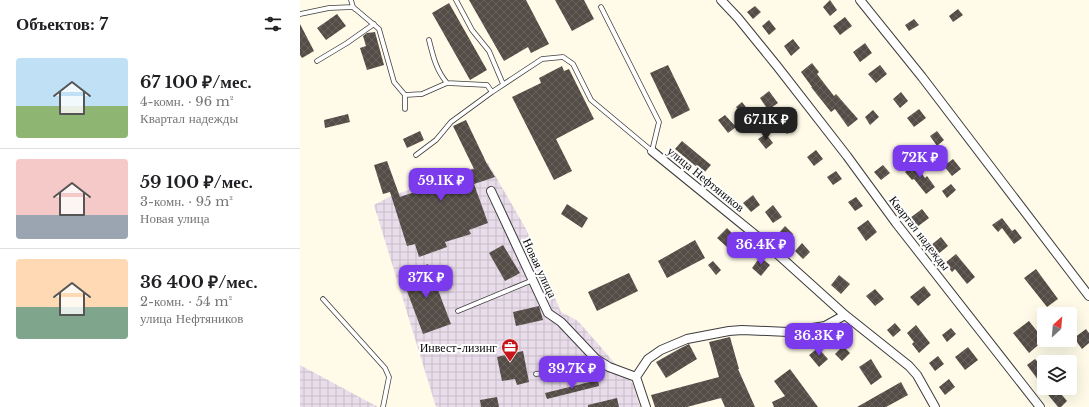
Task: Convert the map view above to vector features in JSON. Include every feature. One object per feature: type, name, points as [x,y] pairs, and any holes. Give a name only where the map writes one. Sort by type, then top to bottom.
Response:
[{"type":"street","name":"Квартал надежды","points":[[721,0],[738,18],[777,66],[847,156],[896,223],[1040,407]]},
{"type":"street","points":[[860,0],[926,83],[1089,296]]},
{"type":"street","name":"улица Нефтяников","points":[[652,151],[764,242],[844,315],[909,366],[935,407]]},
{"type":"street","name":"Новая улица","points":[[491,191],[534,280],[548,313],[561,322],[596,358],[609,367],[636,377]]},
{"type":"street","points":[[646,407],[636,377],[648,359],[661,350],[687,339],[729,331],[742,330],[788,332],[825,326],[844,315]]},
{"type":"lane","points":[[351,0],[353,7],[379,29],[394,82],[405,95],[405,109]]},
{"type":"lane","points":[[456,0],[472,30],[490,52],[503,84]]},
{"type":"lane","points":[[300,14],[329,8],[353,7]]},
{"type":"lane","points":[[416,156],[436,140],[451,122],[503,84],[542,59],[563,57],[574,64],[590,100],[652,151],[659,122],[601,7]]},
{"type":"lane","points":[[317,61],[347,43],[374,24]]},
{"type":"lane","points":[[429,40],[439,74],[447,83]]},
{"type":"lane","points":[[405,95],[422,94],[447,83],[487,85],[492,92]]},
{"type":"lane","points":[[458,311],[534,280]]},
{"type":"lane","points":[[323,299],[385,368],[389,377],[383,407]]},
{"type":"lane","points":[[536,374],[594,366],[609,367]]},
{"type":"shaded area","points":[[488,163],[526,229],[561,312],[578,321],[633,384],[640,407],[436,407],[374,205],[391,196]]},
{"type":"shaded area","points":[[300,365],[378,407],[300,407]]},
{"type":"building","points":[[469,0],[526,0],[549,44],[531,53],[528,47],[504,61]]},
{"type":"building","points":[[555,0],[584,0],[594,19],[572,31]]},
{"type":"building","points":[[830,0],[837,10],[830,16],[823,7]]},
{"type":"building","points":[[449,3],[487,70],[470,80],[432,13]]},
{"type":"building","points":[[755,6],[761,12],[753,19],[747,12]]},
{"type":"building","points":[[958,9],[963,15],[953,22],[949,16]]},
{"type":"building","points":[[337,14],[346,26],[326,40],[317,28]]},
{"type":"building","points":[[845,17],[852,26],[840,35],[833,26]]},
{"type":"building","points":[[914,19],[919,25],[909,31],[905,25]]},
{"type":"building","points":[[769,20],[776,29],[769,35],[762,26]]},
{"type":"building","points":[[300,24],[314,51],[302,58],[300,55]]},
{"type":"building","points":[[375,32],[384,65],[367,70],[360,48],[366,46],[363,36],[367,33]]},
{"type":"building","points":[[793,39],[800,48],[791,56],[784,46]]},
{"type":"building","points":[[865,43],[872,53],[860,62],[853,52]]},
{"type":"building","points":[[812,63],[819,72],[817,74],[834,96],[836,94],[858,119],[848,127],[835,109],[831,112],[801,72]]},
{"type":"building","points":[[668,65],[690,110],[672,119],[650,73]]},
{"type":"building","points":[[880,65],[887,74],[876,83],[868,74]]},
{"type":"building","points":[[562,66],[564,71],[569,69],[594,119],[556,139],[572,171],[554,180],[512,97],[541,83],[539,78]]},
{"type":"building","points":[[769,91],[778,103],[768,110],[760,98]]},
{"type":"building","points":[[901,92],[908,101],[900,108],[893,99]]},
{"type":"building","points":[[742,102],[749,111],[743,116],[736,107]]},
{"type":"building","points":[[919,109],[926,118],[914,127],[907,118]]},
{"type":"building","points":[[873,110],[879,117],[870,125],[865,117]]},
{"type":"building","points":[[348,114],[350,122],[325,128],[324,120]]},
{"type":"building","points":[[725,115],[736,127],[728,133],[718,120]]},
{"type":"building","points":[[787,115],[796,127],[787,134],[778,122]]},
{"type":"building","points":[[466,120],[487,164],[495,177],[474,184],[488,223],[469,230],[471,234],[445,242],[447,247],[419,257],[415,244],[407,246],[390,192],[383,194],[374,165],[387,161],[400,197],[470,173],[470,170],[474,169],[453,126]]},
{"type":"building","points":[[420,131],[424,140],[407,148],[403,139]]},
{"type":"building","points":[[937,131],[944,140],[937,146],[930,136]]},
{"type":"building","points":[[766,134],[773,143],[766,149],[758,139]]},
{"type":"building","points":[[682,141],[711,165],[704,173],[675,149]]},
{"type":"building","points":[[816,150],[823,159],[814,166],[807,157]]},
{"type":"building","points":[[953,159],[961,169],[952,176],[944,166]]},
{"type":"building","points":[[915,164],[925,178],[927,176],[935,187],[926,194],[914,179],[912,180],[905,172]]},
{"type":"building","points":[[883,165],[890,173],[881,180],[874,172]]},
{"type":"building","points":[[836,171],[842,179],[833,185],[827,177]]},
{"type":"building","points":[[951,184],[956,190],[947,198],[942,191]]},
{"type":"building","points":[[753,195],[760,205],[751,212],[743,203]]},
{"type":"building","points":[[856,197],[863,206],[855,211],[848,202]]},
{"type":"building","points":[[567,204],[588,218],[582,228],[561,214]]},
{"type":"building","points":[[773,205],[782,217],[773,223],[765,212]]},
{"type":"building","points":[[922,209],[929,218],[917,227],[910,218]]},
{"type":"building","points":[[1002,218],[1012,231],[1015,229],[1022,238],[1014,244],[1002,228],[998,232],[992,225]]},
{"type":"building","points":[[868,220],[877,232],[866,241],[857,228]]},
{"type":"building","points":[[785,226],[793,234],[786,241],[778,234]]},
{"type":"building","points":[[727,228],[736,237],[727,247],[717,238]]},
{"type":"building","points":[[941,237],[948,246],[937,255],[930,246]]},
{"type":"building","points":[[695,240],[705,258],[667,278],[658,261]]},
{"type":"building","points":[[802,243],[810,252],[803,259],[795,251]]},
{"type":"building","points":[[503,245],[520,273],[505,281],[489,253]]},
{"type":"building","points":[[956,254],[975,277],[967,284],[955,269],[952,272],[945,263]]},
{"type":"building","points":[[760,257],[770,265],[761,276],[752,268]]},
{"type":"building","points":[[713,261],[721,270],[716,275],[708,265]]},
{"type":"building","points":[[428,264],[451,324],[423,334],[401,275]]},
{"type":"building","points":[[1036,269],[1058,299],[1047,307],[1024,278]]},
{"type":"building","points":[[629,273],[638,291],[597,311],[588,292]]},
{"type":"building","points":[[839,275],[850,284],[841,294],[831,285]]},
{"type":"building","points":[[924,286],[931,295],[918,306],[910,297]]},
{"type":"building","points":[[875,289],[884,299],[875,306],[866,296]]},
{"type":"building","points":[[539,306],[543,320],[516,326],[513,312]]},
{"type":"building","points":[[1029,321],[1037,331],[1037,346],[1029,353],[1013,333]]},
{"type":"building","points":[[895,323],[901,330],[893,337],[887,330]]},
{"type":"building","points":[[916,325],[930,343],[919,353],[912,344],[914,342],[907,333]]},
{"type":"building","points":[[951,328],[956,334],[947,342],[942,335]]},
{"type":"building","points":[[1086,329],[1089,333],[1089,343],[1082,349],[1077,342],[1077,336]]},
{"type":"building","points":[[730,337],[738,369],[755,407],[725,407],[721,398],[687,407],[655,407],[651,395],[719,377],[709,342]]},
{"type":"building","points":[[809,339],[809,348],[794,349],[793,340]]},
{"type":"building","points":[[689,344],[697,359],[666,378],[656,362]]},
{"type":"building","points":[[843,346],[850,353],[842,361],[835,354]]},
{"type":"building","points":[[968,347],[978,360],[965,370],[955,357]]},
{"type":"building","points":[[818,348],[828,359],[819,367],[809,355]]},
{"type":"building","points":[[523,351],[529,382],[517,385],[515,379],[502,381],[497,357]]},
{"type":"building","points":[[938,356],[944,364],[935,371],[929,363]]},
{"type":"building","points":[[871,359],[882,377],[871,385],[859,367]]},
{"type":"building","points":[[1035,359],[1037,361],[1037,379],[1027,365]]},
{"type":"building","points":[[790,369],[818,407],[774,407],[772,402],[785,396],[774,381]]},
{"type":"building","points":[[949,379],[955,387],[945,395],[939,387]]},
{"type":"building","points":[[598,380],[599,386],[547,399],[545,393]]},
{"type":"building","points":[[901,382],[908,395],[886,407],[857,407]]},
{"type":"building","points":[[1048,395],[1062,395],[1067,401],[1061,407],[1058,407]]},
{"type":"building","points":[[497,397],[499,407],[481,407],[480,400]]},
{"type":"building","points":[[617,398],[619,407],[588,407],[588,405]]},
{"type":"place","name":"Инвест-лизинг","points":[[510,362]]}]
